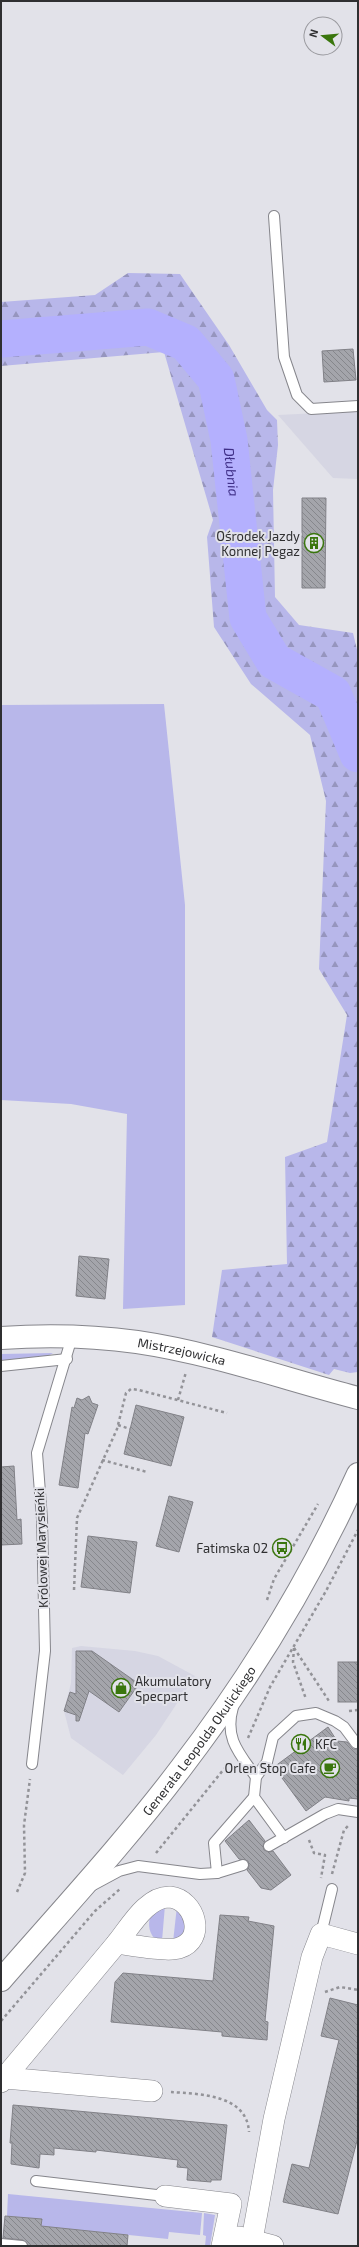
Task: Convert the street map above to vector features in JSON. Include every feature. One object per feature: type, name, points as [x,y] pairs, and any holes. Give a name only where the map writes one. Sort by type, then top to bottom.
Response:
[{"type":"main road","name":"Mistrzejowicka","points":[[1,1338],[72,1337],[121,1340],[172,1349],[238,1364],[358,1398]]},
{"type":"main road","name":"Generała Leopolda Okulickiego","points":[[1,1980],[70,1901],[181,1769],[245,1678],[309,1570],[358,1474]]},
{"type":"street","points":[[252,2240],[274,2119],[312,1957],[321,1934],[358,1944]]},
{"type":"street","points":[[3,2080],[117,1943]]},
{"type":"street","points":[[3,2080],[152,2091]]},
{"type":"street","points":[[165,2196],[231,2204],[223,2240],[252,2240],[273,2246]]},
{"type":"lane","points":[[274,216],[284,357],[297,395],[311,408],[358,406]]},
{"type":"lane","name":"Królowej Marysieńki","points":[[32,1764],[45,1651],[42,1519],[37,1453],[67,1359],[72,1337]]},
{"type":"lane","points":[[1,1366],[67,1359]]},
{"type":"lane","points":[[245,1678],[234,1705],[230,1730],[238,1752],[256,1777]]},
{"type":"lane","points":[[217,1872],[214,1843],[254,1797],[256,1777],[267,1762],[271,1742],[276,1733],[296,1716],[310,1713],[325,1716],[340,1723],[356,1743]]},
{"type":"lane","points":[[254,1797],[284,1838]]},
{"type":"lane","points":[[269,1846],[325,1814],[338,1809],[358,1812]]},
{"type":"lane","points":[[70,1901],[94,1884],[130,1868],[146,1866],[192,1874],[217,1872],[243,1865]]},
{"type":"lane","points":[[321,1934],[332,1888]]},
{"type":"lane","points":[[36,2181],[165,2196]]},
{"type":"lane","points":[[1,2244],[22,2246]]},
{"type":"path","points":[[178,1400],[187,1368]]},
{"type":"path","points":[[74,1590],[77,1518],[118,1425],[126,1393],[131,1389],[227,1413]]},
{"type":"path","points":[[118,1425],[130,1429]]},
{"type":"path","points":[[102,1460],[147,1472]]},
{"type":"path","points":[[265,1606],[274,1579],[321,1501]]},
{"type":"path","points":[[310,1713],[293,1662],[294,1648],[332,1705]]},
{"type":"path","points":[[344,1711],[358,1710]]},
{"type":"path","points":[[17,1892],[25,1873],[24,1825],[32,1764]]},
{"type":"path","points":[[314,1853],[325,1855],[320,1885],[332,1888],[332,1870],[344,1830],[349,1825],[354,1826]]},
{"type":"path","points":[[304,1992],[316,1996],[340,1987],[358,1990]]},
{"type":"path","points":[[152,2091],[200,2094],[221,2098],[241,2112],[246,2120],[249,2135]]},
{"type":"shaded area","points":[[358,411],[358,479],[333,478],[278,415]]},
{"type":"shaded area","points":[[81,1646],[135,1651],[158,1656],[195,1676],[156,1735],[123,1775],[71,1738],[64,1711],[71,1683],[72,1648]]},
{"type":"green space","points":[[128,273],[180,274],[229,345],[267,410],[277,420],[278,445],[273,490],[275,597],[299,625],[353,633],[358,654],[358,1372],[350,1373],[334,1369],[329,1375],[212,1337],[222,1270],[287,1264],[285,1157],[327,1142],[347,1015],[319,969],[326,801],[310,735],[251,684],[214,627],[207,537],[213,520],[164,352],[1,366],[1,302],[95,295]]},
{"type":"green space","points":[[164,704],[185,905],[185,1305],[123,1309],[127,1114],[71,1104],[1,1100],[1,705]]},
{"type":"green space","points":[[53,1353],[46,1357],[1,1363],[1,1354]]},
{"type":"green space","points":[[165,1905],[162,1941],[156,1941],[150,1929],[150,1916]]},
{"type":"green space","points":[[177,1906],[181,1907],[188,1931],[173,1942]]},
{"type":"green space","points":[[8,2194],[202,2213],[200,2235],[169,2232],[168,2239],[41,2226],[42,2219],[7,2216]]},
{"type":"green space","points":[[204,2213],[215,2215],[210,2246],[205,2246],[206,2236],[203,2235]]},
{"type":"building","points":[[353,349],[356,380],[324,382],[322,351]]},
{"type":"building","name":"Ośrodek Jazdy Konnej Pegaz","points":[[302,498],[326,498],[325,588],[302,588]]},
{"type":"building","points":[[79,1256],[109,1259],[105,1299],[76,1296]]},
{"type":"building","points":[[89,1396],[92,1403],[98,1405],[88,1434],[85,1433],[78,1488],[59,1485],[72,1407],[74,1408],[77,1398],[82,1400]]},
{"type":"building","points":[[136,1405],[184,1417],[171,1466],[124,1454]]},
{"type":"building","points":[[14,1466],[17,1520],[21,1519],[22,1544],[1,1545],[1,1467]]},
{"type":"building","points":[[169,1496],[193,1502],[179,1552],[156,1546]]},
{"type":"building","points":[[88,1536],[137,1542],[130,1593],[81,1587]]},
{"type":"building","points":[[76,1651],[92,1651],[139,1684],[119,1712],[89,1691],[79,1721],[76,1721],[76,1715],[64,1711],[70,1692],[76,1694]]},
{"type":"building","points":[[338,1662],[358,1662],[358,1702],[338,1702]]},
{"type":"building","points":[[328,1727],[337,1741],[347,1742],[353,1749],[358,1749],[358,1799],[349,1798],[349,1801],[325,1797],[306,1811],[274,1767]]},
{"type":"building","points":[[249,1820],[265,1841],[263,1846],[264,1850],[269,1852],[273,1851],[291,1875],[271,1890],[261,1888],[247,1870],[249,1866],[248,1861],[239,1859],[225,1841]]},
{"type":"building","points":[[220,1915],[249,1917],[248,1921],[274,1926],[265,2021],[268,2022],[267,2040],[222,2036],[222,2032],[111,2022],[115,1982],[123,1973],[213,1981]]},
{"type":"building","points":[[330,1998],[358,2005],[358,2137],[338,2214],[283,2202],[292,2164],[309,2168],[339,2040],[321,2036]]},
{"type":"building","points":[[13,2105],[227,2125],[221,2180],[211,2180],[211,2182],[187,2180],[188,2168],[177,2167],[178,2160],[96,2150],[96,2152],[54,2148],[54,2155],[40,2154],[39,2168],[11,2164],[12,2143],[10,2143]]},
{"type":"building","points":[[5,2216],[42,2219],[41,2226],[128,2235],[127,2246],[28,2246],[23,2240],[3,2238]]},
{"type":"waterway","name":"Dłubnia","points":[[1,339],[148,327],[186,343],[216,379],[229,440],[248,618],[274,661],[333,694],[358,754]]},
{"type":"place","name":"Ośrodek Jazdy Konnej Pegaz","points":[[314,543]]},
{"type":"place","name":"Fatimska 02","points":[[282,1548]]},
{"type":"place","name":"Akumulatory Specpart","points":[[121,1688]]},
{"type":"place","name":"KFC","points":[[301,1744]]},
{"type":"place","name":"Orlen Stop Cafe","points":[[330,1768]]}]
